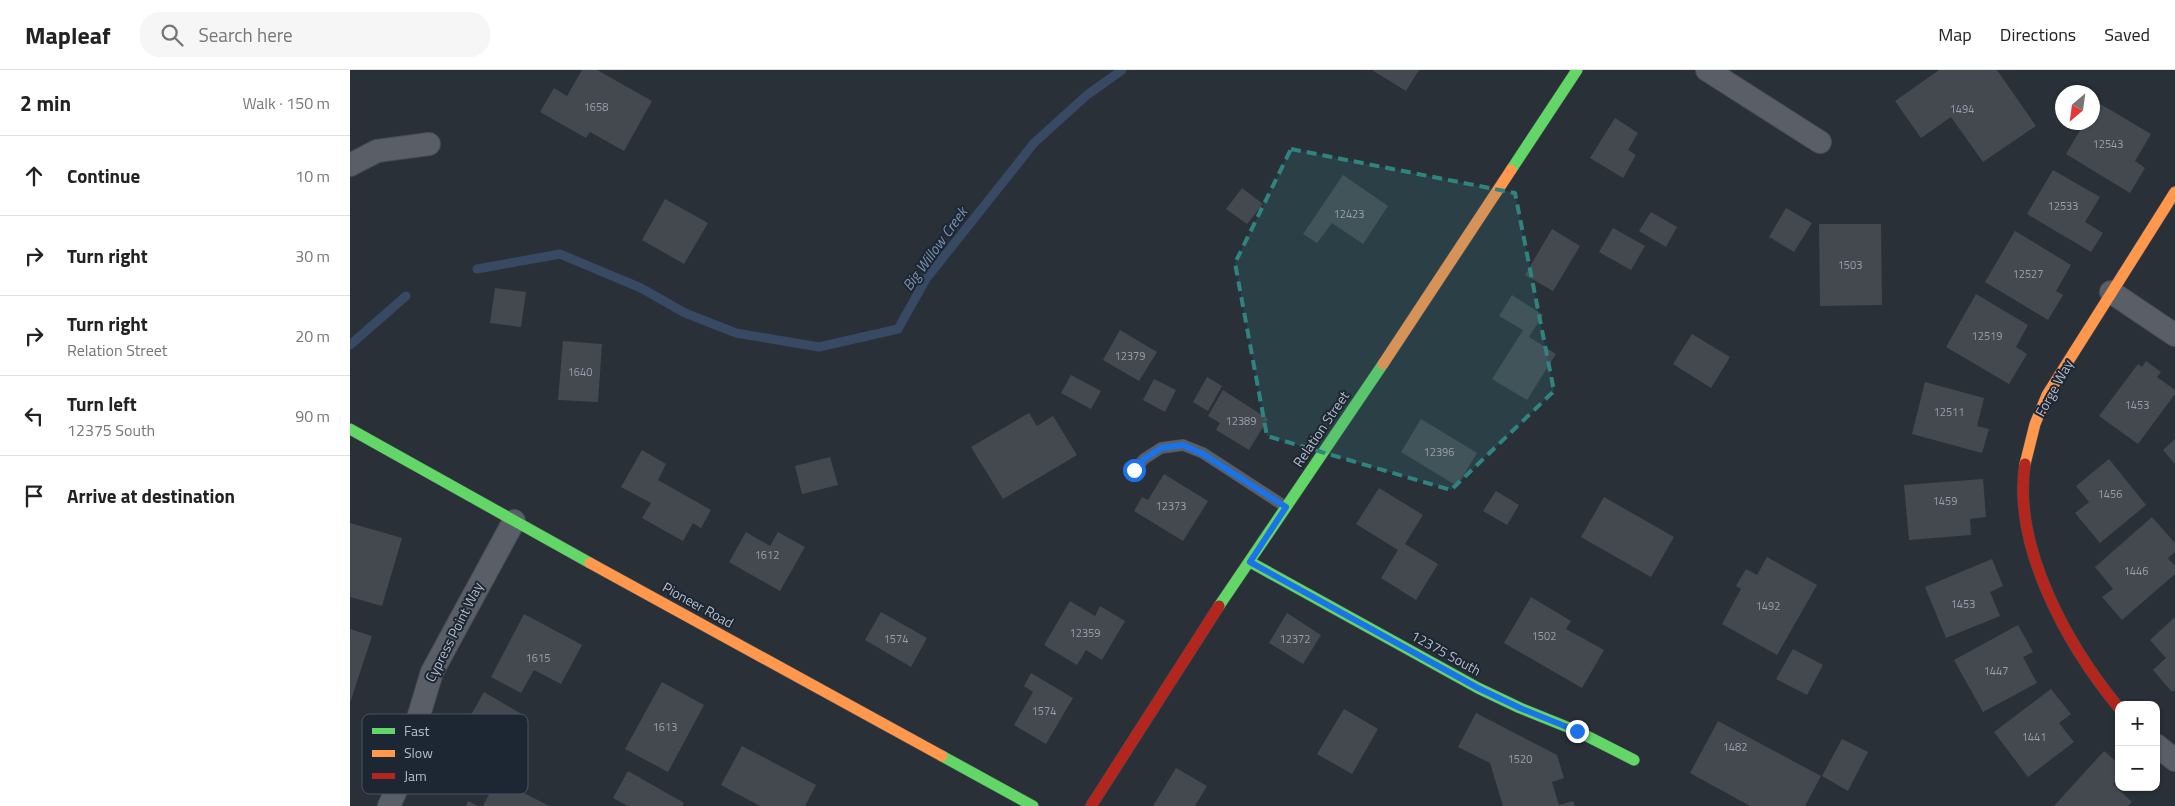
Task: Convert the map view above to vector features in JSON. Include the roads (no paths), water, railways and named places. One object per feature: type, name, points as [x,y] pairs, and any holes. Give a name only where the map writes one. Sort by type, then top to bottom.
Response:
[{"type":"street","name":"Relation Street","points":[[1091,806],[1204,629],[1577,70]]},
{"type":"street","points":[[1707,70],[1820,142]]},
{"type":"street","points":[[350,165],[377,152],[429,144]]},
{"type":"street","name":"Forge Way","points":[[2115,704],[2105,693],[2080,655],[2057,613],[2038,568],[2024,518],[2023,494],[2028,448],[2038,413],[2111,292],[2175,192]]},
{"type":"street","points":[[2111,292],[2175,334]]},
{"type":"street","name":"Pioneer Road","points":[[350,429],[1033,806]]},
{"type":"street","name":"Cypress Point Way","points":[[419,714],[432,672],[514,521]]},
{"type":"street","name":"12375 South","points":[[1250,562],[1478,688],[1520,708],[1577,731],[1634,760]]},
{"type":"street","points":[[2157,746],[2175,760]]},
{"type":"street","name":"Cypress Point Way","points":[[389,806],[393,794]]},
{"type":"lane","points":[[1134,470],[1144,459],[1161,448],[1183,445],[1203,454],[1286,507]]},
{"type":"waterway","name":"Big Willow Creek","points":[[477,269],[560,254],[641,288],[685,313],[736,333],[819,347],[898,329],[926,279],[1034,143],[1087,95],[1122,70]]},
{"type":"waterway","name":"Big Willow Creek","points":[[350,345],[406,296]]}]
